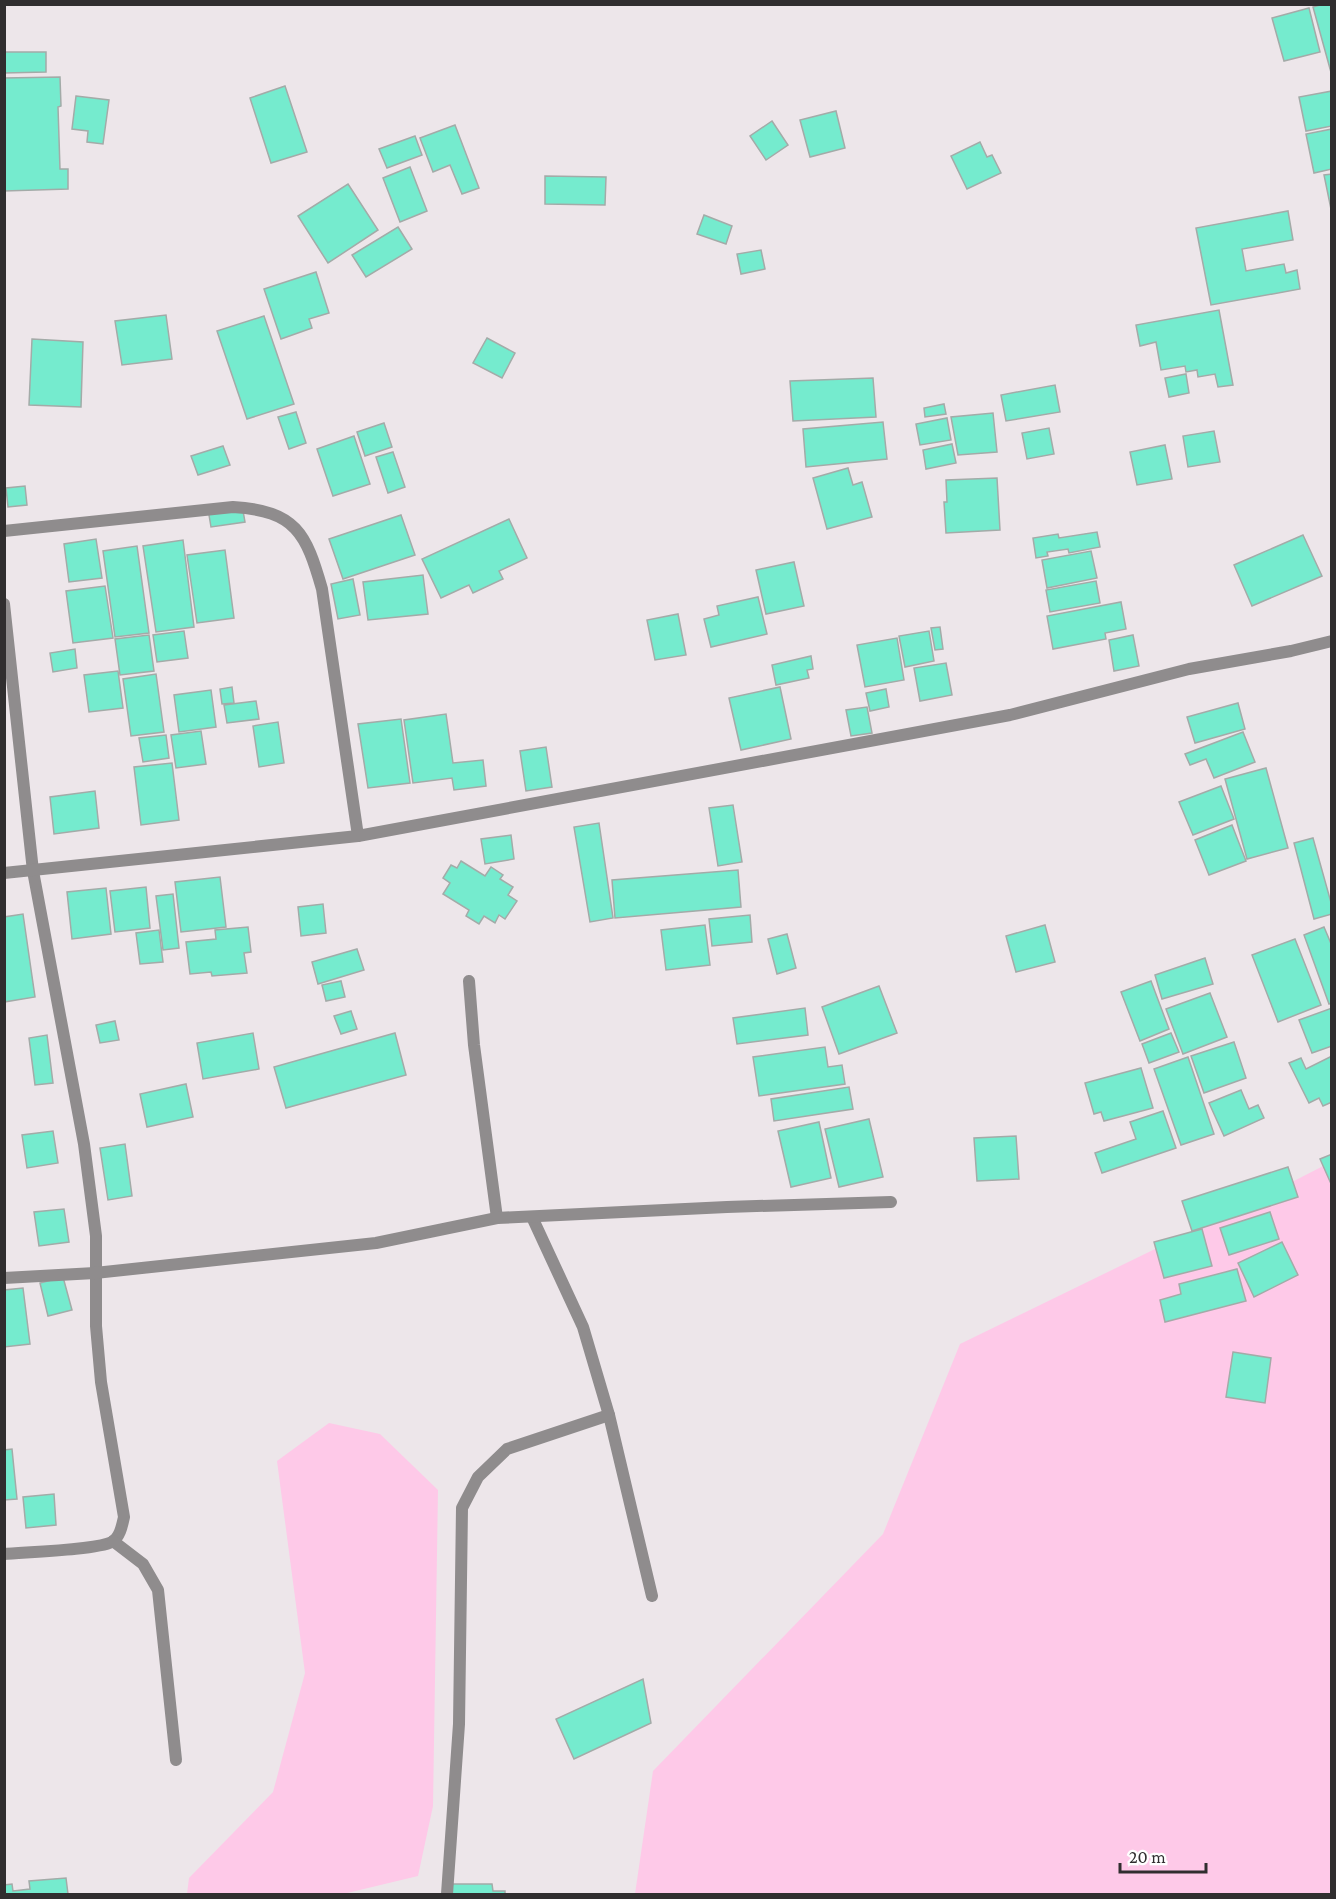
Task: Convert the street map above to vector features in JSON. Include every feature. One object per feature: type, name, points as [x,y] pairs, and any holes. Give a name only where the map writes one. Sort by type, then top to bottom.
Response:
[{"type":"street","points":[[4,531],[233,507],[257,508],[286,519],[301,534],[312,553],[322,589],[358,836]]},
{"type":"street","points":[[4,604],[33,871],[84,1144],[96,1236],[96,1326],[101,1382],[124,1517],[120,1532],[113,1541],[97,1546],[4,1554]]},
{"type":"street","points":[[4,873],[358,836],[1010,715],[1189,669],[1332,641]]},
{"type":"street","points":[[469,981],[474,1045],[497,1218]]},
{"type":"street","points":[[4,1278],[95,1273],[376,1243],[497,1218],[891,1202]]},
{"type":"street","points":[[532,1216],[583,1327],[609,1415],[652,1596]]},
{"type":"street","points":[[447,1894],[459,1724],[462,1508],[477,1477],[507,1449],[609,1415]]},
{"type":"street","points":[[113,1541],[143,1564],[158,1590],[176,1760]]},
{"type":"shaded area","points":[[1331,1162],[1331,1894],[635,1894],[653,1771],[883,1534],[960,1344],[1202,1228]]},
{"type":"shaded area","points":[[329,1423],[380,1434],[438,1490],[433,1806],[418,1876],[343,1894],[187,1894],[189,1878],[273,1792],[305,1673],[277,1461]]},
{"type":"building","points":[[1332,4],[1332,76],[1313,7]]},
{"type":"building","points":[[1309,8],[1320,52],[1284,61],[1272,18]]},
{"type":"building","points":[[4,52],[46,52],[46,72],[4,73]]},
{"type":"building","points":[[60,77],[61,106],[58,107],[60,169],[68,169],[68,189],[4,191],[4,78]]},
{"type":"building","points":[[285,86],[307,152],[271,163],[250,98]]},
{"type":"building","points":[[1332,91],[1332,126],[1306,131],[1299,97]]},
{"type":"building","points":[[76,96],[109,100],[103,144],[87,142],[88,131],[72,129]]},
{"type":"building","points":[[836,111],[845,148],[810,157],[800,120]]},
{"type":"building","points":[[772,121],[788,145],[766,160],[750,136]]},
{"type":"building","points":[[455,125],[479,188],[462,194],[450,165],[433,172],[420,138]]},
{"type":"building","points":[[1332,129],[1332,169],[1314,173],[1306,134]]},
{"type":"building","points":[[415,136],[422,155],[387,168],[379,149]]},
{"type":"building","points":[[980,142],[987,157],[992,155],[1001,173],[967,189],[951,156]]},
{"type":"building","points":[[410,167],[427,211],[400,222],[383,178]]},
{"type":"building","points":[[1332,174],[1332,214],[1324,175]]},
{"type":"building","points":[[545,176],[606,177],[605,205],[545,204]]},
{"type":"building","points":[[348,184],[378,230],[328,263],[298,216]]},
{"type":"building","points":[[1288,211],[1293,240],[1242,249],[1246,271],[1284,264],[1286,273],[1297,270],[1300,289],[1211,305],[1196,228]]},
{"type":"building","points":[[704,215],[732,226],[726,244],[697,234]]},
{"type":"building","points":[[398,227],[412,249],[366,277],[352,255]]},
{"type":"building","points":[[761,250],[765,269],[741,274],[737,254]]},
{"type":"building","points":[[316,272],[329,313],[309,319],[312,328],[281,339],[264,289]]},
{"type":"building","points":[[1219,310],[1233,385],[1218,387],[1215,374],[1198,377],[1197,370],[1186,372],[1185,366],[1161,370],[1156,342],[1140,346],[1136,325]]},
{"type":"building","points":[[166,315],[172,359],[122,365],[115,321]]},
{"type":"building","points":[[264,316],[294,404],[247,419],[217,331]]},
{"type":"building","points":[[487,338],[515,353],[502,378],[473,363]]},
{"type":"building","points":[[32,339],[83,342],[81,407],[29,405]]},
{"type":"building","points":[[1186,374],[1189,393],[1169,397],[1165,378]]},
{"type":"building","points":[[873,378],[876,417],[793,421],[790,381]]},
{"type":"building","points":[[1055,385],[1060,412],[1006,421],[1001,395]]},
{"type":"building","points":[[944,404],[946,414],[925,417],[924,408]]},
{"type":"building","points":[[296,412],[306,443],[289,449],[278,417]]},
{"type":"building","points":[[993,413],[997,452],[958,455],[951,417]]},
{"type":"building","points":[[947,418],[951,440],[920,445],[916,424]]},
{"type":"building","points":[[883,422],[887,459],[806,467],[803,429]]},
{"type":"building","points":[[384,423],[392,447],[365,456],[357,432]]},
{"type":"building","points":[[1049,428],[1054,454],[1027,459],[1022,433]]},
{"type":"building","points":[[1214,431],[1220,462],[1188,467],[1183,436]]},
{"type":"building","points":[[354,436],[370,484],[333,496],[317,449]]},
{"type":"building","points":[[952,444],[956,463],[926,469],[923,450]]},
{"type":"building","points":[[1165,445],[1172,479],[1137,485],[1130,452]]},
{"type":"building","points":[[223,446],[230,465],[198,475],[191,456]]},
{"type":"building","points":[[393,452],[405,487],[388,493],[376,457]]},
{"type":"building","points":[[848,468],[853,485],[862,482],[872,517],[827,529],[813,478]]},
{"type":"building","points":[[997,478],[1000,530],[946,533],[944,502],[947,502],[946,480]]},
{"type":"building","points":[[25,486],[27,505],[8,507],[6,488]]},
{"type":"building","points":[[242,505],[245,522],[211,527],[208,509]]},
{"type":"building","points":[[401,515],[415,555],[343,579],[329,539]]},
{"type":"building","points":[[509,519],[527,558],[499,571],[503,579],[473,593],[469,585],[441,598],[422,559]]},
{"type":"building","points":[[1097,532],[1100,547],[1069,553],[1068,549],[1047,552],[1048,556],[1036,558],[1033,538],[1058,534],[1059,538]]},
{"type":"building","points":[[1303,535],[1322,576],[1252,606],[1234,565]]},
{"type":"building","points":[[96,539],[102,578],[69,582],[64,544]]},
{"type":"building","points":[[183,540],[194,627],[156,632],[143,546]]},
{"type":"building","points":[[137,546],[149,633],[115,637],[103,551]]},
{"type":"building","points":[[225,550],[234,618],[197,623],[187,555]]},
{"type":"building","points":[[1091,551],[1097,578],[1047,588],[1042,560]]},
{"type":"building","points":[[794,562],[804,606],[766,614],[756,570]]},
{"type":"building","points":[[423,575],[428,614],[368,620],[363,582]]},
{"type":"building","points":[[353,579],[360,615],[338,619],[331,584]]},
{"type":"building","points":[[1096,581],[1100,603],[1050,612],[1046,590]]},
{"type":"building","points":[[105,586],[113,638],[73,643],[66,591]]},
{"type":"building","points":[[758,597],[767,634],[711,647],[704,619],[719,615],[717,606]]},
{"type":"building","points":[[1121,602],[1126,629],[1105,633],[1106,639],[1053,649],[1047,616]]},
{"type":"building","points":[[678,614],[686,655],[655,660],[647,620]]},
{"type":"building","points":[[940,627],[943,649],[935,650],[931,628]]},
{"type":"building","points":[[184,631],[188,658],[157,662],[153,635]]},
{"type":"building","points":[[929,631],[934,661],[905,667],[899,636]]},
{"type":"building","points":[[149,635],[154,671],[120,675],[115,639]]},
{"type":"building","points":[[1133,635],[1139,666],[1114,671],[1109,640]]},
{"type":"building","points":[[897,638],[904,680],[865,687],[857,645]]},
{"type":"building","points":[[75,649],[77,668],[53,672],[50,653]]},
{"type":"building","points":[[811,656],[813,669],[807,670],[809,678],[776,685],[772,665]]},
{"type":"building","points":[[946,663],[952,695],[920,701],[914,668]]},
{"type":"building","points":[[118,671],[123,708],[89,712],[84,675]]},
{"type":"building","points":[[156,674],[164,732],[131,736],[123,679]]},
{"type":"building","points":[[232,687],[234,703],[222,704],[220,689]]},
{"type":"building","points":[[780,687],[791,739],[741,750],[729,698]]},
{"type":"building","points":[[886,689],[889,707],[870,711],[866,693]]},
{"type":"building","points":[[211,690],[216,727],[179,732],[174,695]]},
{"type":"building","points":[[256,701],[259,719],[227,723],[224,705]]},
{"type":"building","points":[[1238,703],[1245,729],[1195,743],[1187,717]]},
{"type":"building","points":[[867,707],[872,733],[851,736],[846,710]]},
{"type":"building","points":[[446,714],[453,763],[483,760],[486,786],[454,790],[452,778],[413,783],[404,720]]},
{"type":"building","points":[[401,719],[410,783],[368,788],[358,724]]},
{"type":"building","points":[[278,722],[284,763],[259,767],[253,726]]},
{"type":"building","points":[[201,731],[206,764],[176,768],[171,735]]},
{"type":"building","points":[[1243,732],[1255,762],[1214,778],[1206,759],[1190,765],[1185,754]]},
{"type":"building","points":[[166,735],[169,758],[143,762],[139,738]]},
{"type":"building","points":[[546,747],[552,787],[526,791],[520,751]]},
{"type":"building","points":[[172,763],[179,820],[141,825],[134,767]]},
{"type":"building","points":[[1266,768],[1288,848],[1247,859],[1225,779]]},
{"type":"building","points":[[1221,786],[1234,819],[1193,835],[1179,802]]},
{"type":"building","points":[[95,791],[99,828],[54,834],[50,797]]},
{"type":"building","points":[[733,805],[742,862],[718,866],[709,808]]},
{"type":"building","points":[[599,823],[613,918],[590,922],[574,827]]},
{"type":"building","points":[[1232,825],[1246,861],[1209,875],[1195,840]]},
{"type":"building","points":[[511,835],[514,859],[485,864],[481,839]]},
{"type":"building","points":[[1313,838],[1332,906],[1332,914],[1314,919],[1294,843]]},
{"type":"building","points":[[461,861],[485,876],[491,867],[503,875],[500,879],[513,887],[508,895],[517,901],[505,919],[499,915],[495,923],[484,916],[479,924],[466,916],[469,910],[443,894],[450,883],[443,878],[451,865],[457,868]]},
{"type":"building","points":[[738,870],[741,907],[615,918],[612,880]]},
{"type":"building","points":[[220,877],[226,927],[181,932],[175,882]]},
{"type":"building","points":[[146,887],[150,928],[115,932],[110,891]]},
{"type":"building","points":[[106,888],[111,934],[72,939],[67,892]]},
{"type":"building","points":[[173,894],[179,948],[163,950],[156,896]]},
{"type":"building","points":[[323,904],[326,933],[301,936],[298,907]]},
{"type":"building","points":[[23,914],[35,997],[4,1002],[4,917]]},
{"type":"building","points":[[750,915],[752,942],[712,946],[709,919]]},
{"type":"building","points":[[705,925],[710,965],[666,970],[661,930]]},
{"type":"building","points":[[1045,925],[1055,962],[1016,972],[1006,936]]},
{"type":"building","points":[[248,927],[251,952],[244,953],[247,973],[212,976],[211,972],[190,974],[186,942],[216,939],[215,930]]},
{"type":"building","points":[[1324,927],[1332,946],[1332,1003],[1329,1004],[1304,935]]},
{"type":"building","points":[[159,930],[163,962],[140,964],[136,933]]},
{"type":"building","points":[[787,934],[796,968],[777,974],[768,939]]},
{"type":"building","points":[[1295,939],[1321,1005],[1278,1022],[1252,955]]},
{"type":"building","points":[[357,949],[364,970],[318,984],[312,962]]},
{"type":"building","points":[[1205,958],[1213,984],[1162,999],[1155,975]]},
{"type":"building","points":[[341,981],[345,997],[326,1001],[322,985]]},
{"type":"building","points":[[1151,981],[1169,1029],[1140,1041],[1121,992]]},
{"type":"building","points":[[879,986],[897,1033],[839,1054],[822,1007]]},
{"type":"building","points":[[1210,993],[1227,1037],[1183,1054],[1166,1009]]},
{"type":"building","points":[[805,1008],[808,1035],[737,1044],[733,1018]]},
{"type":"building","points":[[1332,1008],[1332,1046],[1312,1053],[1299,1020]]},
{"type":"building","points":[[351,1011],[357,1029],[341,1034],[334,1016]]},
{"type":"building","points":[[115,1021],[119,1040],[100,1043],[96,1025]]},
{"type":"building","points":[[253,1033],[259,1069],[203,1079],[197,1043]]},
{"type":"building","points":[[395,1033],[406,1075],[286,1108],[274,1067]]},
{"type":"building","points":[[1171,1033],[1179,1052],[1149,1063],[1142,1044]]},
{"type":"building","points":[[47,1035],[53,1083],[35,1085],[29,1038]]},
{"type":"building","points":[[1234,1042],[1246,1078],[1204,1093],[1191,1056]]},
{"type":"building","points":[[825,1047],[828,1067],[842,1065],[845,1084],[759,1096],[753,1057]]},
{"type":"building","points":[[1332,1056],[1332,1102],[1323,1106],[1319,1098],[1309,1103],[1289,1063],[1301,1058],[1306,1069]]},
{"type":"building","points":[[1188,1057],[1214,1134],[1181,1145],[1154,1069]]},
{"type":"building","points":[[1141,1068],[1153,1108],[1104,1121],[1101,1112],[1094,1114],[1085,1083]]},
{"type":"building","points":[[186,1084],[193,1117],[147,1127],[140,1094]]},
{"type":"building","points":[[849,1087],[853,1109],[774,1121],[771,1099]]},
{"type":"building","points":[[1241,1090],[1249,1109],[1258,1105],[1264,1118],[1224,1136],[1209,1103]]},
{"type":"building","points":[[1163,1111],[1176,1148],[1102,1173],[1095,1153],[1136,1139],[1130,1122]]},
{"type":"building","points":[[869,1119],[883,1177],[839,1187],[825,1129]]},
{"type":"building","points":[[819,1122],[831,1178],[791,1187],[778,1131]]},
{"type":"building","points":[[53,1131],[58,1163],[27,1168],[22,1135]]},
{"type":"building","points":[[1016,1136],[1019,1179],[977,1181],[974,1138]]},
{"type":"building","points":[[125,1144],[132,1196],[108,1200],[100,1148]]},
{"type":"building","points":[[1332,1154],[1332,1186],[1320,1159]]},
{"type":"building","points":[[1288,1167],[1298,1197],[1192,1231],[1182,1201]]},
{"type":"building","points":[[64,1209],[69,1242],[39,1246],[34,1212]]},
{"type":"building","points":[[1270,1212],[1279,1239],[1229,1255],[1220,1228]]},
{"type":"building","points":[[1202,1229],[1212,1266],[1164,1278],[1154,1242]]},
{"type":"building","points":[[1282,1242],[1298,1275],[1254,1297],[1238,1263]]},
{"type":"building","points":[[1237,1269],[1246,1301],[1165,1322],[1160,1300],[1181,1294],[1179,1284]]},
{"type":"building","points":[[63,1277],[72,1310],[48,1316],[40,1283]]},
{"type":"building","points":[[23,1288],[30,1344],[4,1347],[4,1290]]},
{"type":"building","points":[[1233,1352],[1271,1358],[1265,1403],[1226,1397]]},
{"type":"building","points":[[12,1449],[17,1499],[4,1500],[4,1450]]},
{"type":"building","points":[[54,1494],[56,1525],[26,1528],[23,1497]]},
{"type":"building","points":[[643,1679],[651,1723],[574,1759],[556,1719]]},
{"type":"building","points":[[66,1878],[68,1894],[4,1894],[4,1885],[12,1884],[13,1891],[30,1889],[29,1881]]},
{"type":"building","points":[[452,1884],[492,1884],[493,1891],[505,1891],[505,1894],[452,1894]]}]
